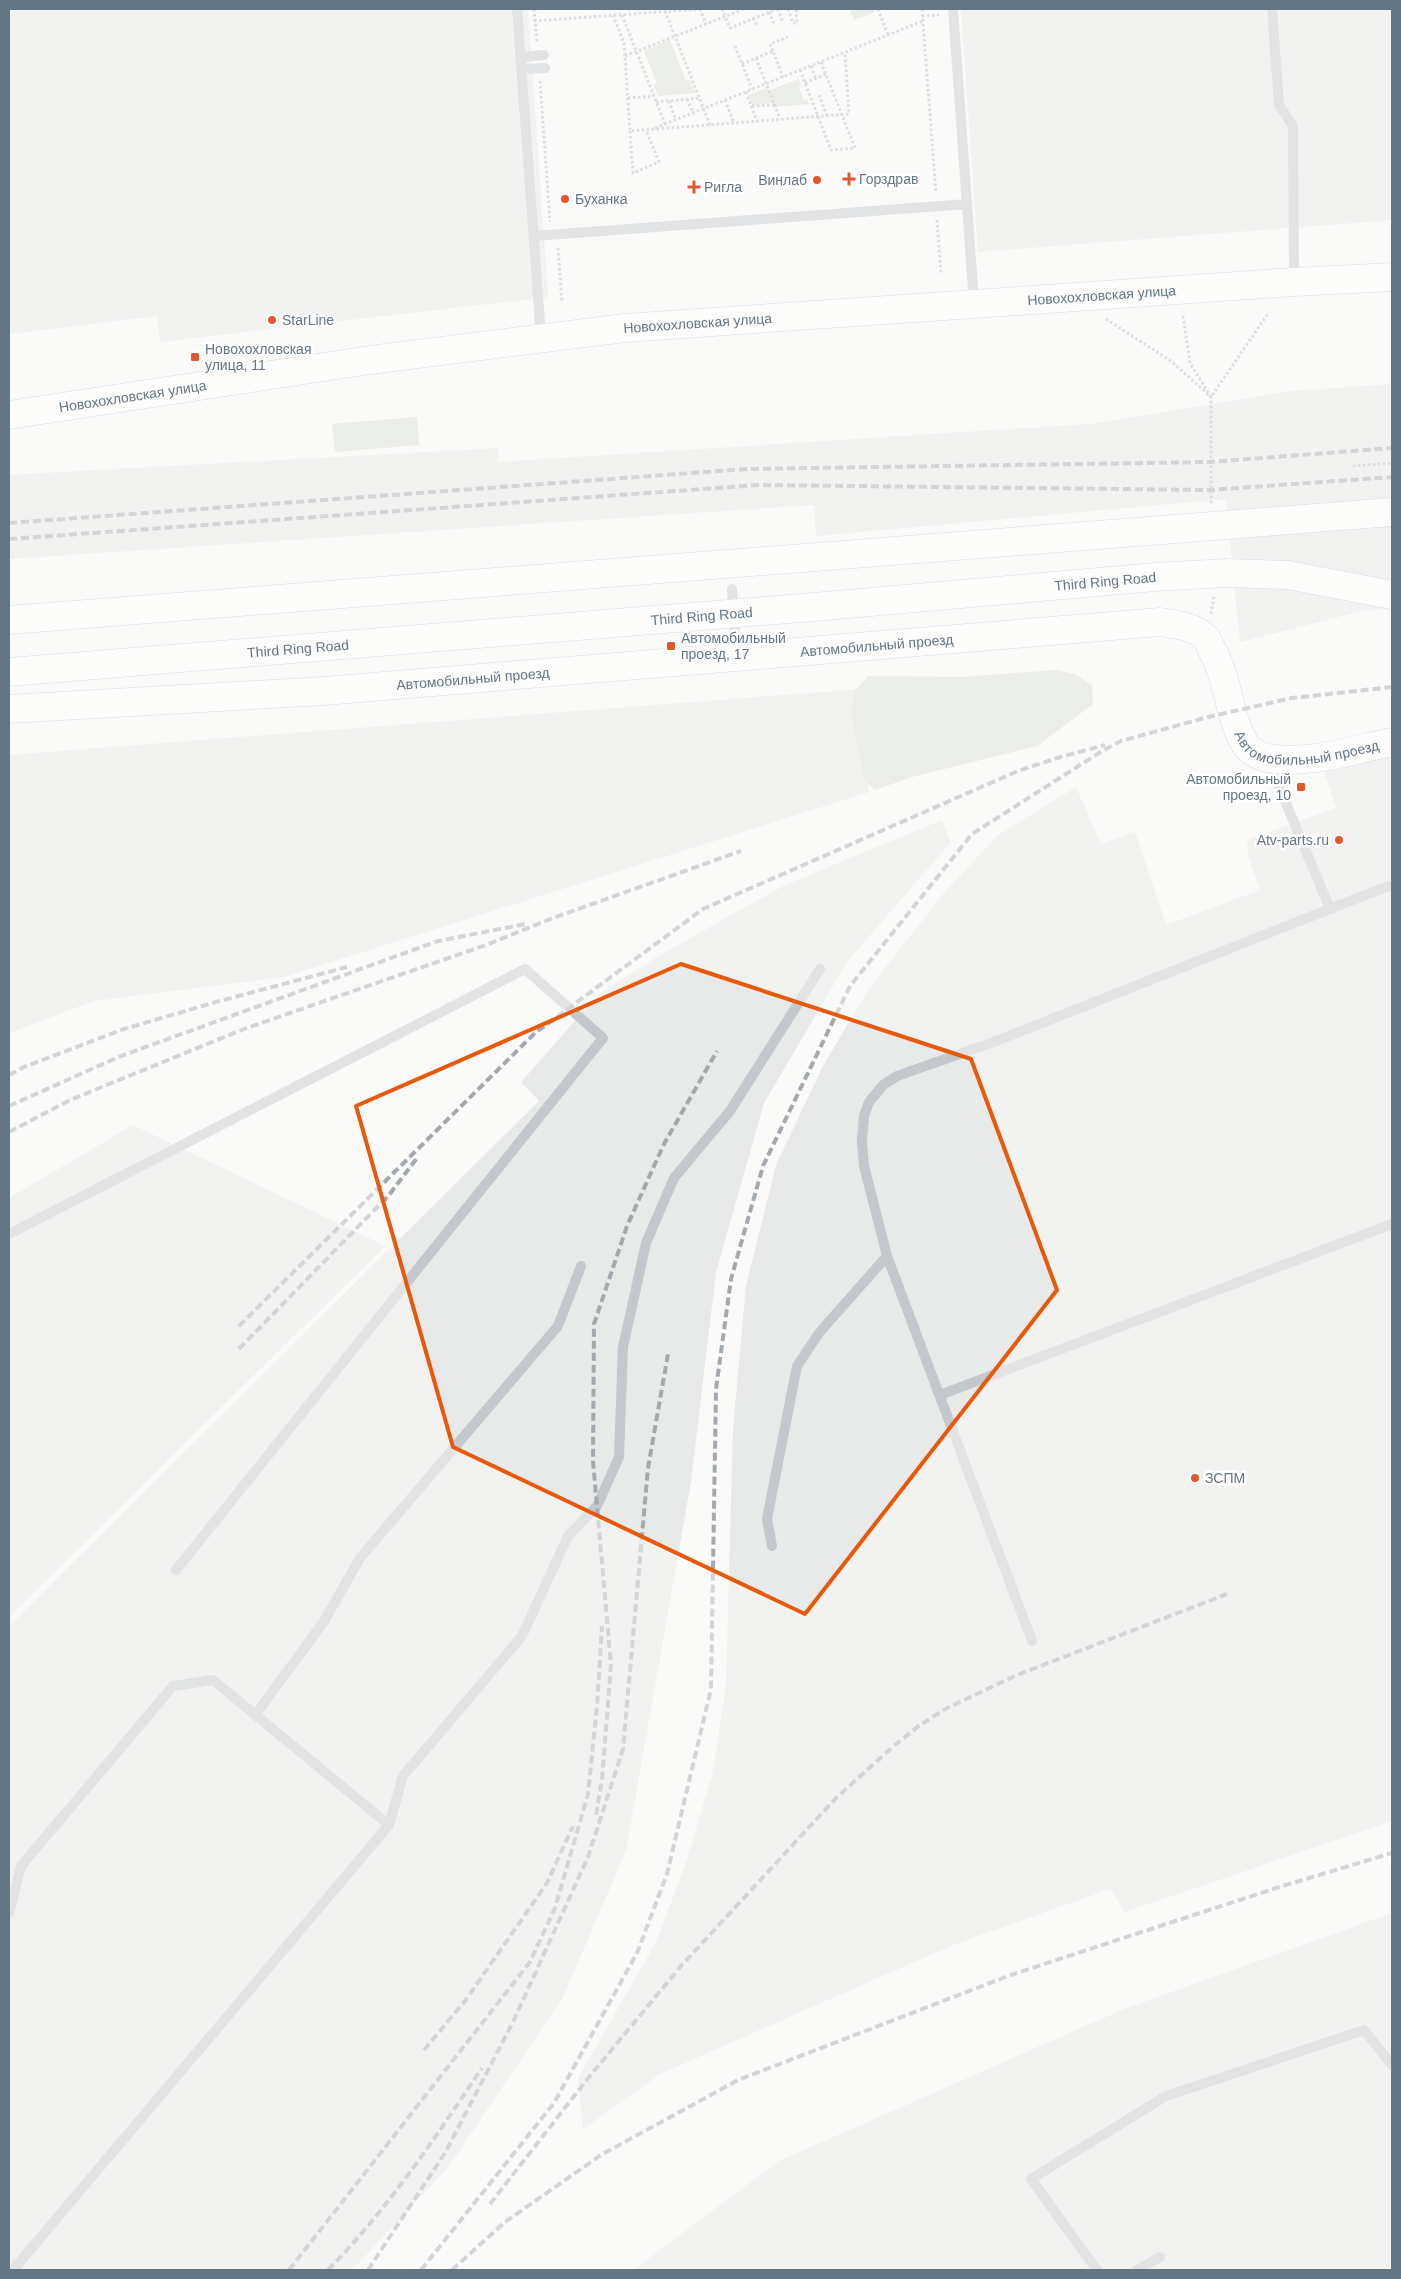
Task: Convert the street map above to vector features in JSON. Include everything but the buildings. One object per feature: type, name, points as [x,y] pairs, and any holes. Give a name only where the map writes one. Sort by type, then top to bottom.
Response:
[{"type":"street","name":"Новохохловская улица","points":[[9,415],[351,363],[625,328],[1294,282],[1392,278]]},
{"type":"street","points":[[9,620],[1392,512]]},
{"type":"street","name":"Third Ring Road","points":[[9,672],[1226,573],[1288,576],[1392,596]]},
{"type":"street","name":"Автомобильный проезд","points":[[9,709],[324,691],[1160,622],[1179,624],[1195,631],[1206,639],[1223,673],[1246,746],[1255,753],[1267,758],[1304,760],[1392,742]]},
{"type":"lane","points":[[518,9],[542,338]]},
{"type":"lane","points":[[953,9],[974,304]]},
{"type":"lane","points":[[1272,9],[1279,105],[1293,126],[1294,282]]},
{"type":"lane","points":[[521,57],[541,55]]},
{"type":"lane","points":[[522,70],[542,68]]},
{"type":"lane","points":[[534,236],[967,204]]},
{"type":"lane","points":[[732,588],[736,657]]},
{"type":"lane","points":[[1267,758],[1330,909]]},
{"type":"lane","points":[[1032,1641],[887,1256],[864,1166],[862,1141],[864,1116],[869,1102],[883,1085],[896,1076],[992,1043],[1388,886]]},
{"type":"lane","points":[[13,2270],[389,1825],[403,1776],[522,1636],[568,1536],[596,1506],[619,1457],[623,1347],[646,1243],[674,1178],[730,1112],[820,968]]},
{"type":"lane","points":[[9,1234],[525,969],[602,1038],[176,1570]]},
{"type":"lane","points":[[940,1396],[1392,1224]]},
{"type":"lane","points":[[772,1546],[767,1519],[797,1366],[819,1333],[887,1256]]},
{"type":"lane","points":[[256,1715],[323,1623],[360,1558],[558,1326],[581,1266]]},
{"type":"lane","points":[[9,1913],[21,1866],[173,1686],[213,1680],[389,1825]]},
{"type":"lane","points":[[1097,2270],[1031,2179],[1166,2096],[1364,2030],[1392,2065]]},
{"type":"lane","points":[[1137,2270],[1160,2257]]},
{"type":"path","points":[[534,9],[541,55]]},
{"type":"path","points":[[519,22],[701,9],[706,24]]},
{"type":"path","points":[[722,9],[730,28],[777,9],[783,23]]},
{"type":"path","points":[[625,56],[744,9]]},
{"type":"path","points":[[788,9],[793,23],[797,23],[796,9]]},
{"type":"path","points":[[878,9],[888,35]]},
{"type":"path","points":[[922,9],[941,274]]},
{"type":"path","points":[[665,12],[710,125]]},
{"type":"path","points":[[770,12],[774,24]]},
{"type":"path","points":[[622,15],[665,124]]},
{"type":"path","points":[[613,16],[624,43],[633,173],[659,162],[646,130]]},
{"type":"path","points":[[754,18],[756,26]]},
{"type":"path","points":[[652,129],[923,21]]},
{"type":"path","points":[[783,77],[770,44],[788,37]]},
{"type":"path","points":[[735,46],[752,89]]},
{"type":"path","points":[[742,64],[773,51]]},
{"type":"path","points":[[630,131],[849,114],[845,52]]},
{"type":"path","points":[[756,58],[780,120]]},
{"type":"path","points":[[800,70],[831,150],[855,148],[821,62]]},
{"type":"path","points":[[811,66],[816,78]]},
{"type":"path","points":[[542,68],[554,234],[562,303]]},
{"type":"path","points":[[805,83],[826,74]]},
{"type":"path","points":[[746,92],[757,121]]},
{"type":"path","points":[[819,95],[827,116]]},
{"type":"path","points":[[628,98],[654,96]]},
{"type":"path","points":[[656,102],[700,98]]},
{"type":"path","points":[[687,99],[693,113]]},
{"type":"path","points":[[725,100],[734,123]]},
{"type":"path","points":[[669,101],[676,120]]},
{"type":"path","points":[[752,106],[774,105]]},
{"type":"path","points":[[1211,396],[1269,312]]},
{"type":"path","points":[[1183,316],[1190,363],[1211,396],[1211,510]]},
{"type":"path","points":[[1106,319],[1170,361],[1211,396]]},
{"type":"path","points":[[1353,466],[1392,463]]},
{"type":"path","points":[[1206,639],[1214,599],[1214,589]]},
{"type":"highlighted area","points":[[681,964],[971,1059],[1057,1290],[805,1614],[453,1447],[356,1106]]},
{"type":"shaded area","points":[[9,9],[528,9],[548,297],[160,342],[157,316],[9,334]]},
{"type":"shaded area","points":[[850,9],[874,9],[875,12],[854,20]]},
{"type":"shaded area","points":[[961,9],[1392,9],[1392,220],[978,252]]},
{"type":"shaded area","points":[[670,40],[686,81],[690,80],[695,93],[658,96],[654,85],[657,83],[644,51]]},
{"type":"shaded area","points":[[799,79],[801,86],[799,87],[804,100],[807,99],[809,104],[774,107],[772,103],[752,105],[749,95],[766,88],[768,91]]},
{"type":"shaded area","points":[[1392,384],[1392,608],[1362,611],[1240,642],[1226,499],[816,536],[814,505],[9,559],[9,475],[498,448],[498,462],[1090,424],[1292,391]]},
{"type":"shaded area","points":[[417,417],[419,445],[335,452],[332,424]]},
{"type":"shaded area","points":[[1055,670],[1075,674],[1092,685],[1093,704],[1037,746],[912,777],[875,790],[865,781],[851,712],[855,691],[868,676],[962,677]]},
{"type":"shaded area","points":[[860,689],[869,792],[284,977],[94,1001],[9,1033],[9,755]]},
{"type":"shaded area","points":[[1392,749],[1392,1821],[1125,1912],[1110,1889],[953,1945],[660,2074],[583,2129],[578,2078],[655,1944],[684,1869],[713,1773],[726,1685],[733,1430],[746,1285],[776,1165],[823,1066],[868,990],[943,894],[998,835],[1076,787],[1101,844],[1135,832],[1166,925],[1260,890],[1248,855],[1247,840],[1336,808],[1324,771]]},
{"type":"shaded area","points":[[942,820],[951,842],[847,962],[764,1103],[716,1272],[691,1482],[626,1851],[562,1999],[447,2169],[352,2270],[9,2270],[9,1626],[539,1101],[521,1082],[598,995],[660,955],[785,885]]},
{"type":"shaded area","points":[[133,1125],[385,1246],[9,1617],[9,1198]]},
{"type":"shaded area","points":[[1392,1913],[1392,2270],[633,2270],[779,2161],[1124,2009]]},
{"type":"railway","points":[[9,523],[747,469],[1210,462],[1392,448]]},
{"type":"railway","points":[[9,539],[759,485],[1210,490],[1392,477]]},
{"type":"railway","points":[[421,2270],[554,2103],[637,1953],[667,1874],[711,1689],[716,1389],[731,1279],[763,1166],[850,986],[972,834],[1102,751],[1121,741],[1208,717],[1292,698],[1392,687]]},
{"type":"railway","points":[[239,1326],[535,1033],[703,909],[1018,771],[1105,745]]},
{"type":"railway","points":[[9,1132],[70,1100],[244,1029],[486,945],[553,918],[741,851]]},
{"type":"railway","points":[[9,1106],[121,1056],[438,941],[526,924]]},
{"type":"railway","points":[[9,1075],[24,1067],[124,1029],[347,967]]},
{"type":"railway","points":[[596,1815],[602,1780],[611,1665],[593,1461],[594,1324],[627,1226],[664,1144],[717,1051]]},
{"type":"railway","points":[[239,1349],[389,1195],[417,1158]]},
{"type":"railway","points":[[368,2270],[445,2153],[513,2022],[588,1857],[623,1749],[648,1468],[668,1354]]},
{"type":"railway","points":[[490,2204],[589,2077],[682,1965],[836,1798],[895,1745],[920,1725],[947,1708],[1017,1675],[1227,1594]]},
{"type":"railway","points":[[289,2270],[530,1962],[555,1908],[588,1794],[597,1706],[602,1626]]},
{"type":"railway","points":[[424,2050],[465,2001],[547,1883],[573,1826]]},
{"type":"railway","points":[[452,2270],[505,2222],[601,2155],[738,2080],[1008,1976],[1276,1888],[1392,1853]]},
{"type":"railway","points":[[328,2270],[350,2247],[390,2198],[428,2147],[482,2068]]},
{"type":"place","name":"Горздрав","points":[[849,179]]},
{"type":"place","name":"Винлаб","points":[[817,180]]},
{"type":"place","name":"Ригла","points":[[694,187]]},
{"type":"place","name":"Буханка","points":[[565,199]]},
{"type":"place","name":"StarLine","points":[[272,320]]},
{"type":"place","name":"Новохохловская улица, 11","points":[[195,357]]},
{"type":"place","name":"Автомобильный проезд, 17","points":[[671,646]]},
{"type":"place","name":"Автомобильный проезд, 10","points":[[1301,787]]},
{"type":"place","name":"Atv-parts.ru","points":[[1339,840]]},
{"type":"place","name":"ЗСПМ","points":[[1195,1478]]}]
